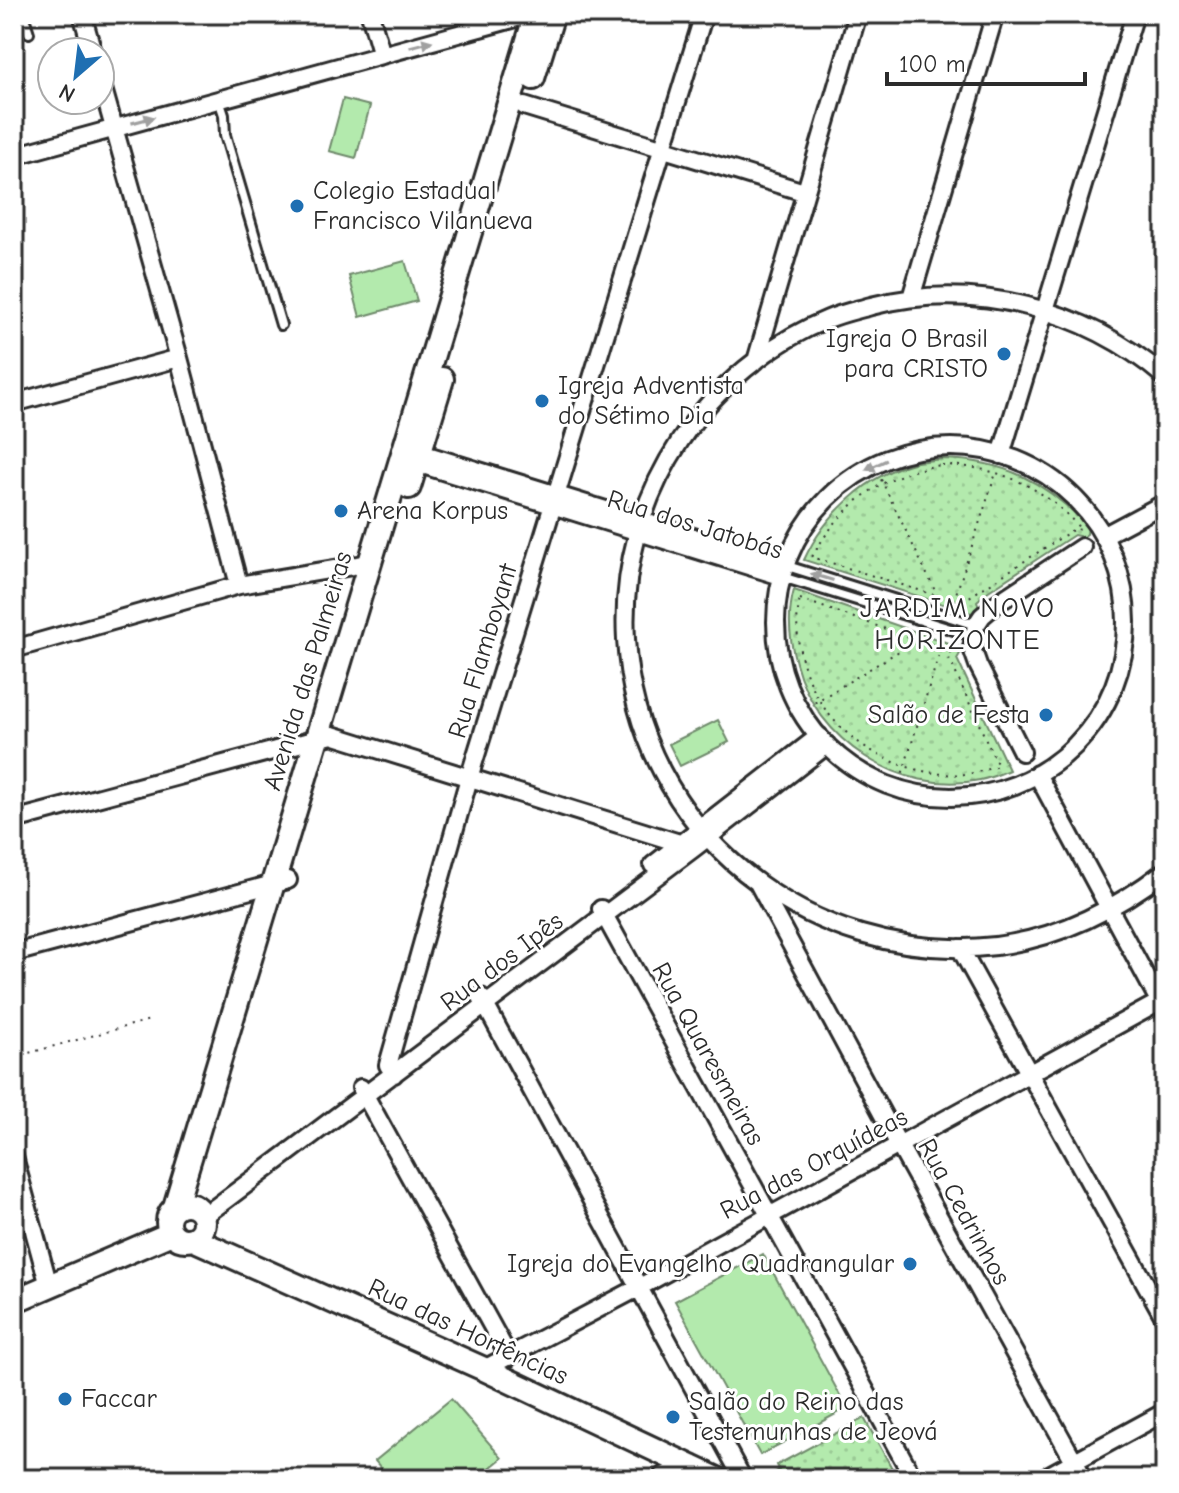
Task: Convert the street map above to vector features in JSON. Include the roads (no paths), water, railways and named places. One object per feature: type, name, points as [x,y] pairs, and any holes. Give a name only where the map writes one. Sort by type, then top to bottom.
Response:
[{"type":"street","points":[[82,14],[88,36]]},
{"type":"street","points":[[370,14],[382,55]]},
{"type":"street","points":[[14,156],[533,14]]},
{"type":"street","name":"Avenida das Palmeiras","points":[[522,97],[533,14]]},
{"type":"street","name":"Avenida das Palmeiras","points":[[192,1209],[280,882],[522,97],[553,14]]},
{"type":"street","name":"Rua Flamboyant","points":[[391,1069],[469,778],[704,14]]},
{"type":"street","points":[[756,361],[858,14]]},
{"type":"street","points":[[911,298],[995,14]]},
{"type":"street","points":[[1001,455],[1135,14]]},
{"type":"street","points":[[522,97],[663,148],[804,192]]},
{"type":"street","points":[[111,116],[239,585]]},
{"type":"street","points":[[696,840],[646,734],[635,699],[625,627],[628,579],[639,526],[660,475],[686,432],[718,394],[779,345],[829,318],[911,298],[970,296],[1045,310],[1075,321],[1130,349],[1165,377]]},
{"type":"street","points":[[14,403],[179,358]]},
{"type":"street","points":[[936,448],[969,448],[1001,455],[1032,467],[1060,486],[1084,509],[1103,536],[1117,568],[1125,601],[1126,635],[1120,669],[1107,701],[1089,730],[1065,755],[1037,774],[1011,786],[955,796],[898,788],[849,763],[823,740],[801,711],[788,685],[776,631],[782,571],[795,541],[828,496],[874,465],[904,453],[936,448]]},
{"type":"street","name":"Avenida das Palmeiras","points":[[325,737],[370,563],[411,456]]},
{"type":"street","name":"Rua dos Jatobás","points":[[411,456],[782,571]]},
{"type":"street","points":[[1103,536],[1165,503]]},
{"type":"street","points":[[1022,752],[978,665],[972,648],[975,631],[982,616],[996,604],[1082,547]]},
{"type":"street","points":[[14,649],[239,585],[370,563]]},
{"type":"street","points":[[14,820],[325,737],[696,840],[794,907],[833,926],[874,939],[917,946],[960,948],[1037,938],[1074,926],[1109,909],[1165,871]]},
{"type":"street","name":"Rua dos Ipês","points":[[192,1209],[363,1090],[696,840],[823,740]]},
{"type":"street","points":[[1037,774],[1163,1004]]},
{"type":"street","points":[[14,953],[280,882]]},
{"type":"street","name":"Rua Cedrinhos","points":[[758,884],[1084,1479]]},
{"type":"street","name":"Rua Quaresmeiras","points":[[602,910],[914,1479]]},
{"type":"street","points":[[960,948],[1165,1319]]},
{"type":"street","points":[[483,1000],[743,1479]]},
{"type":"street","name":"Rua das Orquídeas","points":[[484,1369],[1163,1004]]},
{"type":"street","points":[[363,1090],[509,1357]]},
{"type":"street","points":[[14,1157],[49,1286]]},
{"type":"street","points":[[14,1301],[183,1236],[199,1236],[204,1228],[192,1209],[170,1213],[169,1228],[183,1236]]},
{"type":"street","name":"Rua das Hortências","points":[[183,1236],[484,1369],[717,1479]]},
{"type":"street","points":[[1042,1479],[1165,1412]]},
{"type":"street","points":[[664,1479],[692,1467]]},
{"type":"lane","points":[[23,14],[29,33]]},
{"type":"lane","points":[[219,99],[225,135],[281,325]]},
{"type":"lane","name":"Rua dos Jatobás","points":[[782,571],[975,631]]},
{"type":"place","name":"Colegio Estadual Francisco Vilanueva","points":[[297,206]]},
{"type":"place","name":"Igreja O Brasil para CRISTO","points":[[1004,354]]},
{"type":"place","name":"Igreja Adventista do Sétimo Dia","points":[[542,401]]},
{"type":"place","name":"Arena Korpus","points":[[341,511]]},
{"type":"place","name":"Salão de Festa","points":[[1046,715]]},
{"type":"place","name":"Igreja do Evangelho Quadrangular","points":[[910,1264]]},
{"type":"place","name":"Faccar","points":[[65,1399]]},
{"type":"place","name":"Salão do Reino das Testemunhas de Jeová","points":[[673,1417]]},
{"type":"district","name":"JARDIM NOVO HORIZONTE","points":[[958,624]]}]
